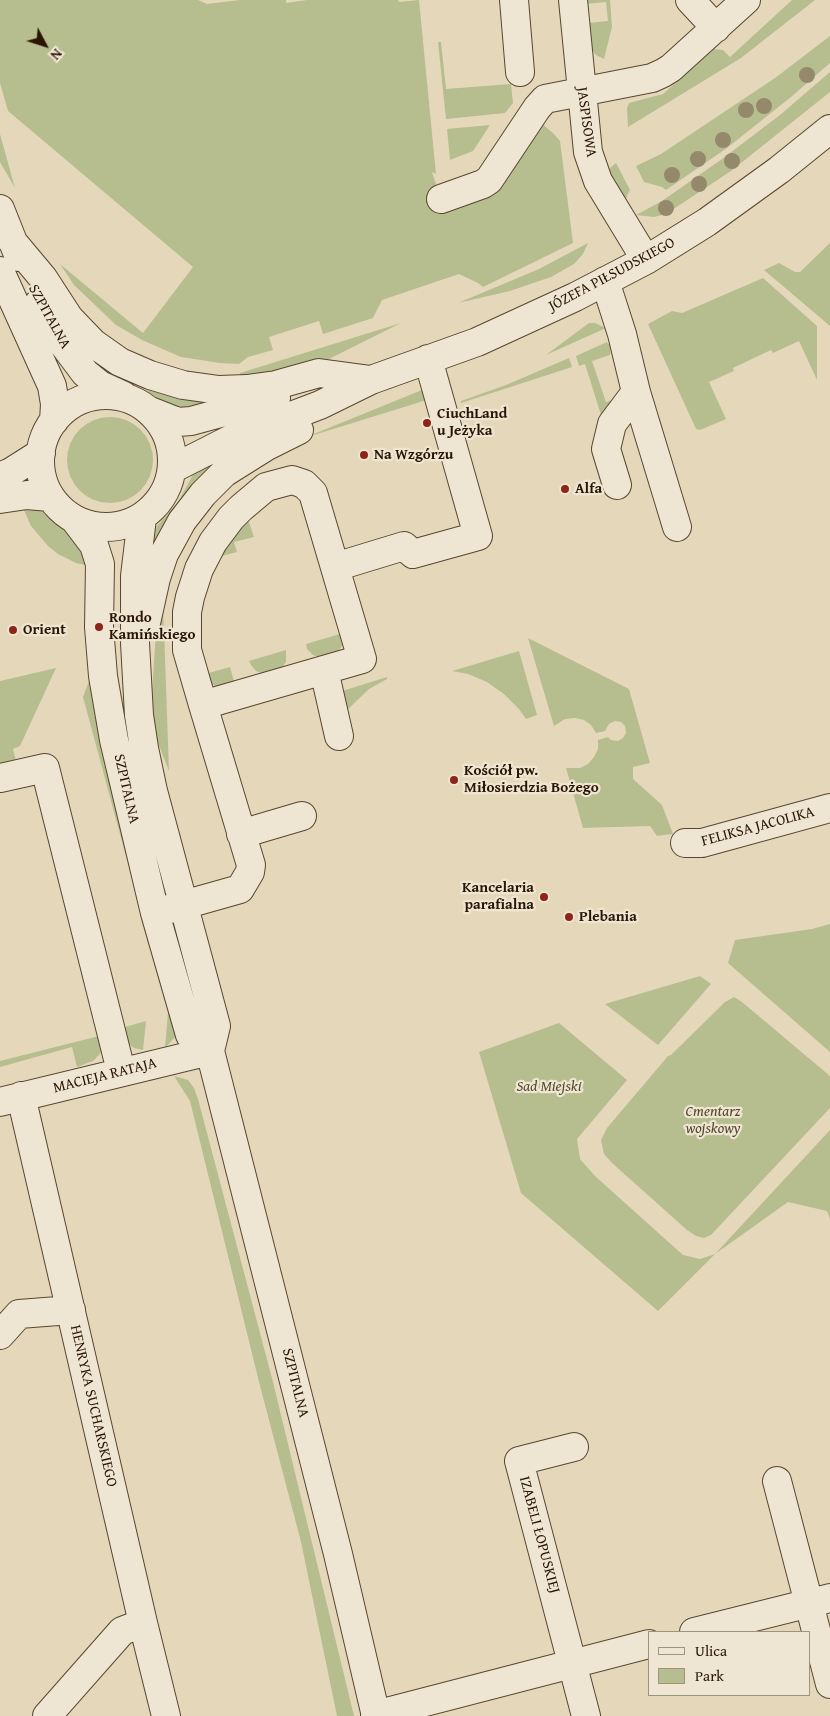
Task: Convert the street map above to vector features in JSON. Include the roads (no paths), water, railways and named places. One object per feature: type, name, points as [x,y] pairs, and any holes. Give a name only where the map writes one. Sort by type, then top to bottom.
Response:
[{"type":"street","points":[[514,0],[520,72]]},
{"type":"street","name":"JASPISOWA","points":[[573,0],[588,152],[598,181],[646,260]]},
{"type":"street","points":[[690,0],[716,28]]},
{"type":"street","points":[[441,199],[483,184],[489,180],[545,99],[652,78],[663,73],[672,68],[746,0]]},
{"type":"street","name":"JÓZEFA PIŁSUDSKIEGO","points":[[172,469],[233,438],[320,405],[371,380],[477,342],[576,297],[646,260],[707,222],[739,200],[830,129]]},
{"type":"street","name":"SZPITALNA","points":[[0,209],[37,299],[75,362],[100,385],[140,405]]},
{"type":"street","points":[[12,241],[43,278],[69,318],[93,343],[120,362],[150,375],[182,385],[219,390],[276,385],[319,373],[371,380]]},
{"type":"street","name":"SZPITALNA","points":[[0,271],[52,386],[55,404],[54,421]]},
{"type":"street","points":[[605,281],[677,527]]},
{"type":"street","points":[[335,568],[404,546],[413,554],[478,536],[428,359]]},
{"type":"street","points":[[135,668],[156,578],[164,554],[187,514],[224,473],[266,446],[321,420],[371,380]]},
{"type":"street","name":"JÓZEFA PIŁSUDSKIEGO","points":[[140,405],[178,422],[191,421],[304,390],[371,380]]},
{"type":"street","points":[[617,485],[606,449],[612,424],[636,392]]},
{"type":"street","points":[[109,395],[140,405],[164,428],[171,448],[172,469],[167,488],[157,504],[142,518],[124,525],[106,528],[87,525],[75,520],[59,508],[50,497],[42,476],[41,453],[45,436],[54,421],[69,406],[89,398],[109,395]]},
{"type":"street","points":[[0,477],[41,453]]},
{"type":"street","points":[[155,913],[240,890],[248,878],[250,865],[242,834],[203,705],[187,650],[190,597],[199,569],[213,542],[241,508],[258,492],[274,484],[292,480],[304,484],[313,493],[362,659],[203,705]]},
{"type":"street","points":[[0,499],[27,495],[50,497]]},
{"type":"street","name":"SZPITALNA","points":[[142,518],[135,576],[135,668],[144,748],[153,791],[216,1026],[210,1051],[336,1544],[376,1715]]},
{"type":"street","name":"SZPITALNA","points":[[75,520],[94,545],[100,564],[99,627],[103,676],[114,740],[155,913],[190,1034],[210,1051]]},
{"type":"street","points":[[324,670],[339,736]]},
{"type":"street","points":[[0,778],[44,768],[121,1072]]},
{"type":"street","name":"FELIKSA JACOLIKA","points":[[685,844],[702,843],[830,808]]},
{"type":"street","points":[[242,834],[302,816]]},
{"type":"street","name":"MACIEJA RATAJA","points":[[11,1099],[210,1051]]},
{"type":"street","name":"HENRYKA SUCHARSKIEGO","points":[[11,1099],[71,1310],[166,1716]]},
{"type":"street","points":[[0,1335],[19,1314],[71,1310]]},
{"type":"street","name":"IZABELI ŁOPUSKIEJ","points":[[574,1446],[519,1461],[586,1716]]},
{"type":"street","points":[[777,1480],[819,1600],[830,1684]]},
{"type":"street","points":[[698,1631],[819,1600]]},
{"type":"street","points":[[47,1716],[122,1631],[143,1623]]},
{"type":"street","points":[[376,1715],[648,1644]]},
{"type":"place","name":"CiuchLand u Jeżyka","points":[[427,423]]},
{"type":"place","name":"Na Wzgórzu","points":[[364,455]]},
{"type":"place","name":"Alfa","points":[[565,489]]},
{"type":"place","name":"Rondo Kamińskiego","points":[[99,627]]},
{"type":"place","name":"Orient","points":[[13,630]]},
{"type":"place","name":"Kościół pw. Miłosierdzia Bożego","points":[[454,780]]},
{"type":"place","name":"Kancelaria parafialna","points":[[544,897]]},
{"type":"place","name":"Plebania","points":[[569,917]]},
{"type":"park label","name":"Sad Miejski","points":[[549,1087]]},
{"type":"park label","name":"Cmentarz wojskowy","points":[[713,1120]]}]
